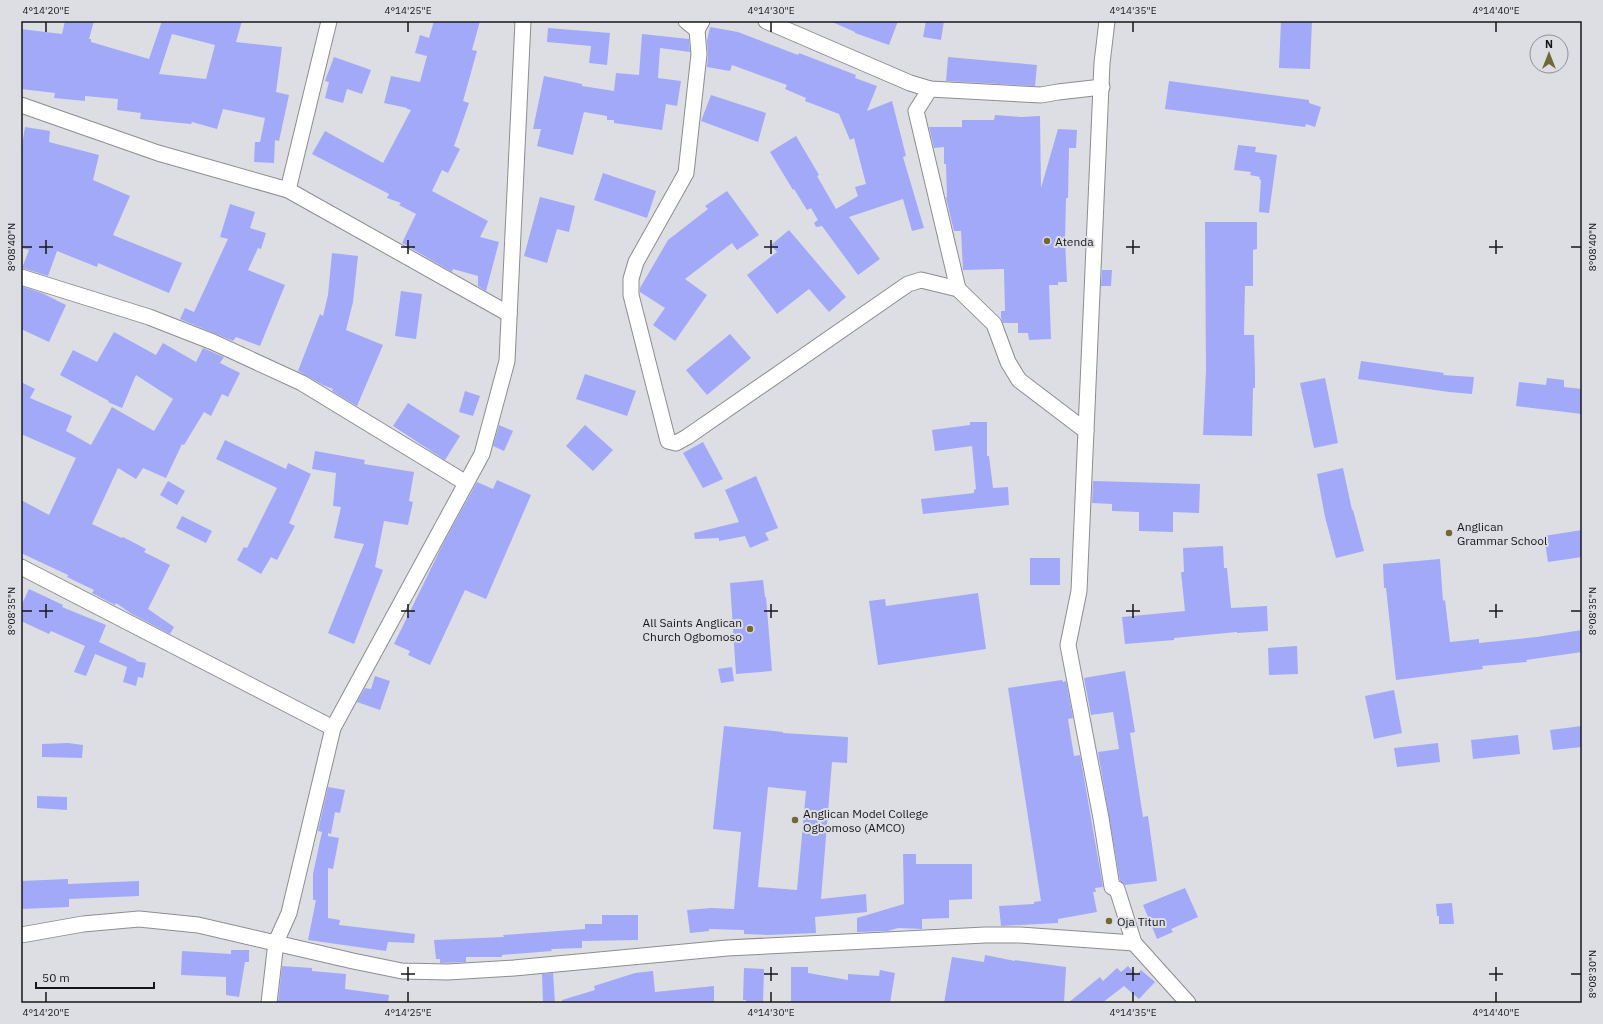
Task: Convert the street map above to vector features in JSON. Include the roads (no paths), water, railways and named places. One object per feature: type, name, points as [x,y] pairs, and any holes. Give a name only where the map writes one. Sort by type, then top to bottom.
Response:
[{"type":"street","points":[[288,190],[329,21]]},
{"type":"street","points":[[269,1003],[276,942],[289,913],[333,728],[482,454],[507,360],[523,21]]},
{"type":"street","points":[[766,21],[910,83],[930,89],[1041,95],[1102,87]]},
{"type":"street","points":[[1107,21],[1102,63],[1079,591],[1068,645],[1101,818],[1112,886],[1117,889],[1134,943],[1188,1003]]},
{"type":"street","points":[[695,24],[699,54],[686,173],[636,262],[631,279],[631,295],[668,441],[676,443],[687,437],[908,284],[922,280],[958,289],[994,324],[1008,362],[1019,380],[1086,431]]},
{"type":"street","points":[[930,89],[916,111],[958,289]]},
{"type":"street","points":[[21,105],[158,153],[288,190],[509,314]]},
{"type":"street","points":[[21,277],[149,317],[213,342],[302,383],[466,483]]},
{"type":"street","points":[[21,567],[333,728]]},
{"type":"street","points":[[21,935],[83,924],[139,919],[198,925],[276,942],[352,961],[402,971],[448,972],[514,968],[726,948],[985,935],[1020,935],[1134,943]]},
{"type":"place","name":"Atenda","points":[[1047,241]]},
{"type":"place","name":"Anglican Grammar School","points":[[1449,533]]},
{"type":"place","name":"All Saints Anglican Church Ogbomoso","points":[[750,629]]},
{"type":"place","name":"Anglican Model College Ogbomoso (AMCO)","points":[[795,820]]},
{"type":"place","name":"Oja Titun","points":[[1109,921]]}]
